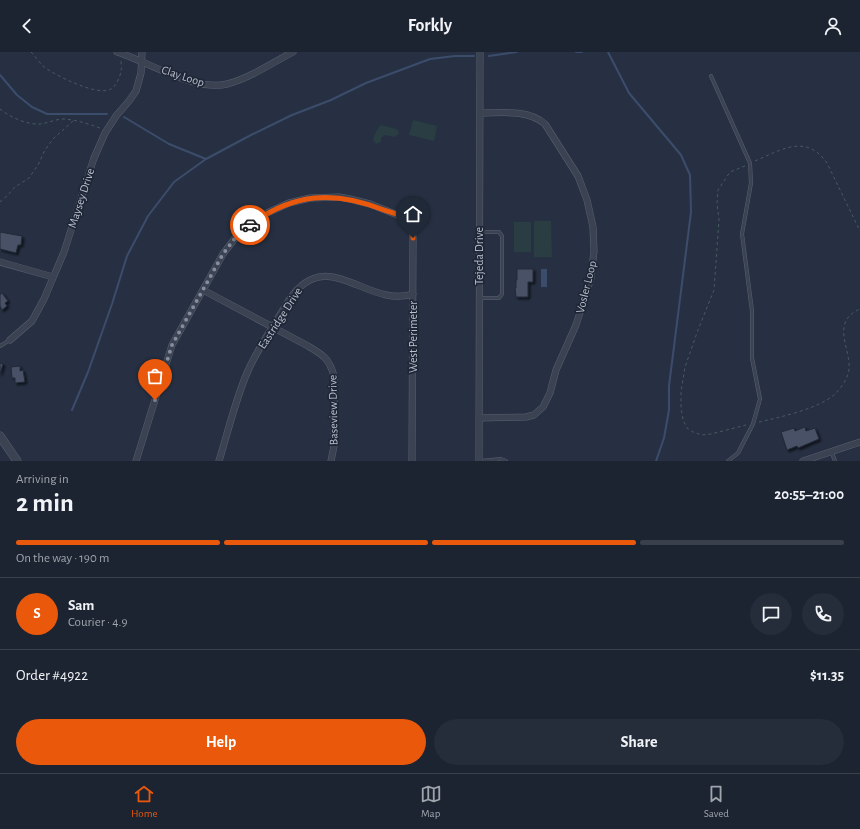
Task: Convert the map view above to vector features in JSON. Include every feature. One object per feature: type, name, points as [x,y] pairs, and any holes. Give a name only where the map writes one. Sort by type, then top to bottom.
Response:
[{"type":"street","name":"Maysey Drive","points":[[10,340],[32,321],[44,299],[64,252],[94,158],[107,130],[136,91],[141,73],[142,52]]},
{"type":"street","name":"Clay Loop","points":[[119,53],[184,78],[210,85],[226,84],[248,76],[293,52]]},
{"type":"street","name":"Tejeda Drive","points":[[480,52],[480,461]]},
{"type":"street","name":"Vosler Loop","points":[[479,418],[526,417],[534,415],[543,407],[550,393],[556,370],[576,325],[590,278],[594,250],[593,227],[583,188],[578,176],[545,124],[538,118],[524,114],[480,113]]},
{"type":"street","name":"West Perimeter","points":[[203,290],[223,254],[236,237],[267,213],[289,203],[310,198],[350,199],[370,204],[409,221],[412,225],[413,238],[412,461]]},
{"type":"street","points":[[0,262],[53,277]]},
{"type":"street","name":"Eastridge Drive","points":[[219,461],[241,388],[253,359],[295,291],[303,283],[312,279],[336,277],[385,294],[407,296],[413,294]]},
{"type":"street","points":[[136,461],[172,345],[203,290]]},
{"type":"street","name":"Baseview Drive","points":[[203,290],[324,355],[331,366],[334,376],[334,446],[332,461]]},
{"type":"street","points":[[0,436],[17,461]]},
{"type":"street","points":[[803,461],[860,442]]},
{"type":"lane","points":[[711,76],[750,163],[751,183],[742,234],[750,295],[752,358],[760,399],[753,424],[738,453],[728,461]]},
{"type":"lane","points":[[479,232],[499,232],[502,236],[502,294],[499,298],[479,298]]},
{"type":"lane","points":[[0,346],[10,340]]},
{"type":"lane","points":[[831,451],[835,461]]},
{"type":"lane","points":[[480,461],[501,459],[506,461]]},
{"type":"path","points":[[31,52],[43,66],[70,81],[89,89],[102,91],[111,90],[122,71],[119,53]]},
{"type":"path","points":[[0,109],[15,118],[32,124],[41,124],[62,119],[74,120],[107,130]]},
{"type":"path","points":[[0,202],[15,187],[29,178],[49,144],[74,120]]},
{"type":"path","points":[[860,231],[827,163],[821,154],[815,150],[808,147],[788,147],[730,172],[718,190],[717,203],[719,220],[714,290],[685,367],[681,392],[681,407],[683,420],[687,428],[702,435],[711,434],[788,415],[824,401],[833,395],[842,386],[849,369],[844,342],[846,322],[854,311],[860,309]]},
{"type":"shaded area","points":[[413,120],[437,126],[434,141],[409,135]]},
{"type":"shaded area","points":[[380,125],[397,129],[399,133],[395,137],[384,135],[381,138],[381,142],[376,144],[373,140]]},
{"type":"shaded area","points":[[534,221],[551,221],[552,257],[534,257]]},
{"type":"shaded area","points":[[514,222],[531,222],[531,252],[514,252]]},
{"type":"water","points":[[541,269],[547,269],[547,287],[541,287]]},
{"type":"building","points":[[0,232],[22,236],[21,245],[18,245],[16,253],[0,249]]},
{"type":"building","points":[[517,269],[533,269],[533,282],[528,282],[528,297],[516,297],[515,288]]},
{"type":"building","points":[[2,293],[8,301],[5,303],[7,306],[2,310],[0,306],[0,295]]},
{"type":"building","points":[[0,363],[3,364],[0,374]]},
{"type":"building","points":[[20,366],[20,371],[23,370],[25,382],[15,383],[15,378],[12,378],[11,367]]},
{"type":"building","points":[[805,427],[806,431],[815,428],[819,439],[798,448],[797,446],[787,450],[781,432],[794,428],[795,431]]},
{"type":"waterway","points":[[489,56],[517,52]]},
{"type":"waterway","points":[[576,52],[582,52]]},
{"type":"waterway","points":[[608,52],[629,93],[681,155],[690,175],[691,212],[669,386],[669,410],[664,438],[656,461]]},
{"type":"waterway","points":[[72,410],[88,372],[127,256],[148,216],[174,182],[206,159],[251,135],[292,115],[331,100],[366,83],[430,59],[455,56],[474,56]]},
{"type":"waterway","points":[[0,75],[17,95],[32,107],[47,114],[107,114]]},
{"type":"waterway","points":[[124,117],[169,144],[206,159]]},
{"type":"way so far","points":[[155,400],[167,357],[172,345],[223,254],[236,237],[250,225]]},
{"type":"route","points":[[250,225],[267,213],[289,203],[310,198],[339,198],[370,204],[405,218],[412,225],[413,238]]}]
